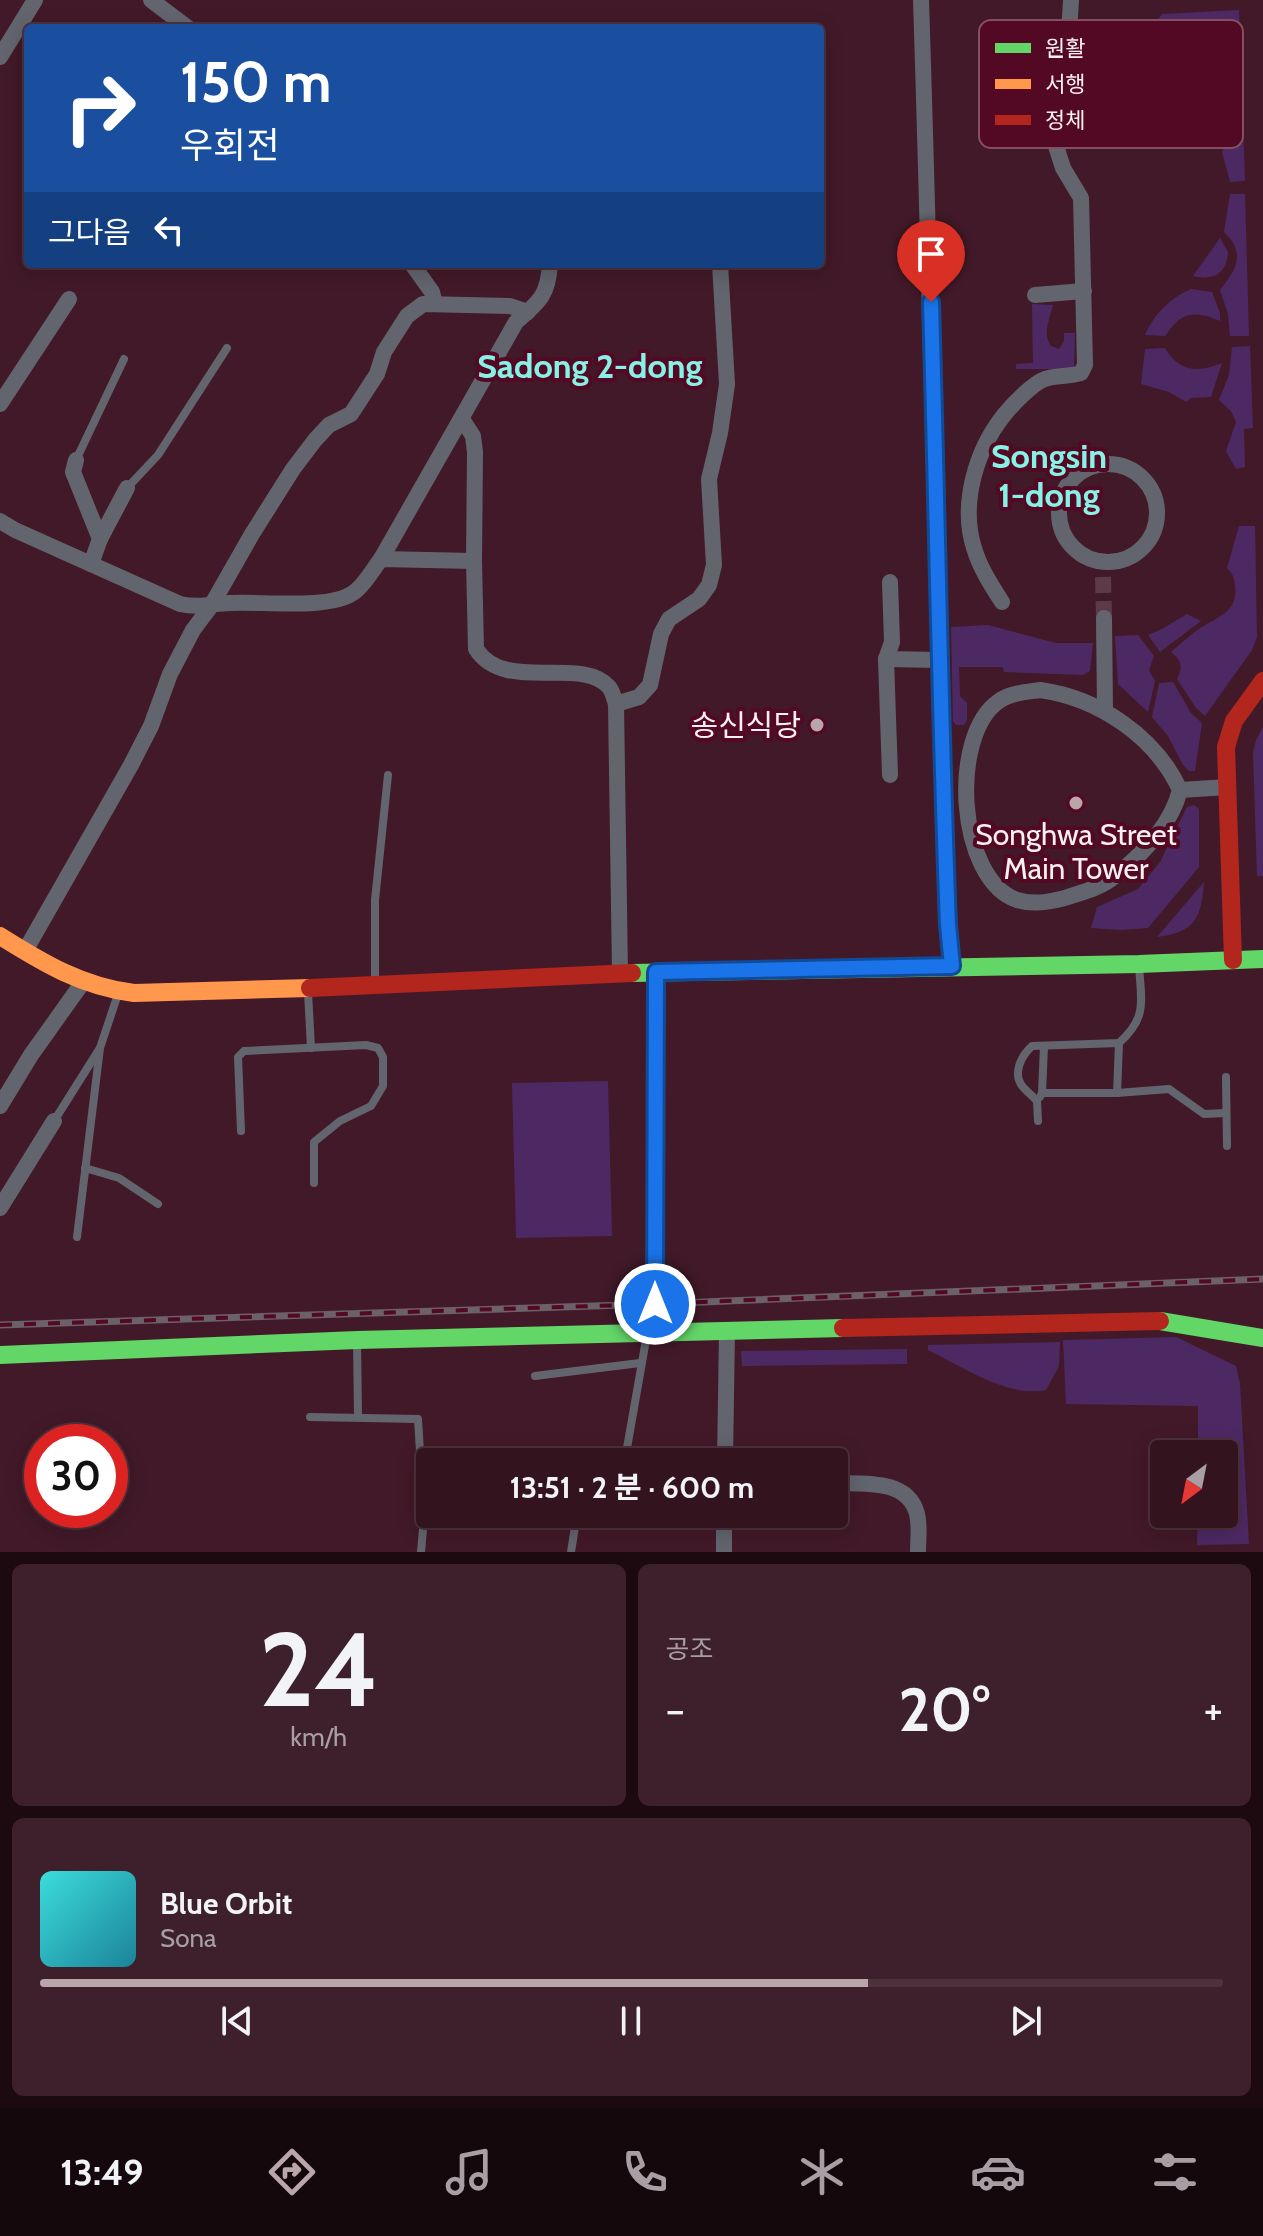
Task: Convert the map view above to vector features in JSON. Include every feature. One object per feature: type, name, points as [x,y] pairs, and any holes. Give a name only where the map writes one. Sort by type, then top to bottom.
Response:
[{"type":"street","points":[[0,57],[35,0]]},
{"type":"street","points":[[151,0],[183,24]]},
{"type":"street","points":[[921,0],[937,514],[938,660],[952,966]]},
{"type":"street","points":[[1070,20],[1071,0]]},
{"type":"street","points":[[1002,602],[982,570],[973,546],[968,514],[978,458],[992,429],[1014,403],[1044,379],[1067,378],[1081,373],[1085,365],[1081,198],[1063,168],[1057,148]]},
{"type":"street","points":[[415,268],[432,292],[435,304]]},
{"type":"street","points":[[0,521],[180,604],[196,607],[227,603],[339,600],[356,592],[381,559],[516,322],[542,299],[550,268]]},
{"type":"street","points":[[616,704],[639,697],[650,685],[661,634],[669,619],[699,599],[709,585],[714,565],[709,479],[727,384],[720,268]]},
{"type":"street","points":[[1035,295],[1084,291]]},
{"type":"street","points":[[0,404],[69,299]]},
{"type":"street","points":[[25,951],[131,765],[151,726],[170,674],[193,630],[211,606],[293,469],[329,425],[351,414],[377,374],[384,352],[407,316],[423,304],[510,306],[528,312]]},
{"type":"street","points":[[462,419],[473,436],[475,452],[476,649],[484,661],[503,670],[582,675],[599,680],[610,689],[616,704],[620,974]]},
{"type":"street","points":[[76,460],[73,472],[100,539]]},
{"type":"street","points":[[1112,464],[1131,470],[1147,484],[1157,512],[1153,532],[1141,549],[1103,569],[1068,543],[1058,514],[1062,494],[1074,477],[1091,467],[1112,464]]},
{"type":"street","points":[[91,564],[100,539],[127,488]]},
{"type":"street","points":[[937,514],[968,514]]},
{"type":"street","points":[[381,559],[474,561]]},
{"type":"street","points":[[890,582],[892,642],[886,659],[890,775]]},
{"type":"street","points":[[1104,618],[1105,711]]},
{"type":"street","points":[[886,659],[938,660]]},
{"type":"street","points":[[1233,960],[1226,747],[1234,721],[1263,681]]},
{"type":"street","points":[[1040,690],[1068,694],[1105,711],[1145,741],[1171,770],[1180,790],[1169,817],[1155,837],[1135,861],[1106,884],[1053,901],[1034,903],[1015,899],[988,877],[978,859],[967,796],[967,762],[973,738],[998,701],[1017,693],[1040,690]]},
{"type":"street","points":[[1226,747],[1240,726],[1263,709]]},
{"type":"street","points":[[1180,790],[1228,787]]},
{"type":"street","points":[[943,794],[967,796]]},
{"type":"street","points":[[0,936],[54,970],[109,992],[375,986],[656,972],[1263,959]]},
{"type":"street","points":[[651,1332],[656,972]]},
{"type":"street","points":[[0,1106],[31,1055],[83,982]]},
{"type":"street","points":[[0,1208],[54,1121]]},
{"type":"street","points":[[0,1355],[357,1340],[1157,1321],[1263,1338]]},
{"type":"street","points":[[725,1448],[727,1330]]},
{"type":"street","points":[[848,1484],[888,1486],[905,1495],[917,1512],[918,1552]]},
{"type":"street","points":[[724,1528],[724,1552]]},
{"type":"lane","points":[[127,488],[158,455],[227,348]]},
{"type":"lane","points":[[76,460],[124,359]]},
{"type":"lane","points":[[375,986],[375,900],[388,775]]},
{"type":"lane","points":[[1139,964],[1141,1006],[1136,1027],[1119,1043],[1032,1046],[1019,1062],[1022,1087],[1040,1097],[1169,1089],[1204,1114],[1226,1113]]},
{"type":"lane","points":[[308,987],[311,1048]]},
{"type":"lane","points":[[77,1237],[100,1048],[118,992]]},
{"type":"lane","points":[[1117,1093],[1119,1043]]},
{"type":"lane","points":[[241,1131],[238,1057],[244,1051],[366,1045],[378,1048],[383,1057],[383,1086],[371,1106],[340,1121],[314,1142],[314,1183]]},
{"type":"lane","points":[[1038,1121],[1044,1046]]},
{"type":"lane","points":[[54,1121],[100,1048]]},
{"type":"lane","points":[[1226,1077],[1227,1146]]},
{"type":"lane","points":[[85,1168],[119,1178],[158,1204]]},
{"type":"lane","points":[[627,1448],[640,1363],[651,1332]]},
{"type":"lane","points":[[357,1340],[358,1416]]},
{"type":"lane","points":[[535,1376],[640,1363]]},
{"type":"lane","points":[[310,1417],[418,1419],[424,1518],[421,1552]]},
{"type":"lane","points":[[571,1552],[575,1528]]},
{"type":"shaded area","points":[[1239,10],[1239,20],[1158,20],[1162,14]]},
{"type":"shaded area","points":[[1243,124],[1245,181],[1230,182],[1222,152],[1224,148],[1243,148]]},
{"type":"shaded area","points":[[1230,194],[1245,194],[1249,336],[1230,336],[1228,314],[1220,290],[1237,261],[1235,247],[1224,232]]},
{"type":"shaded area","points":[[1220,238],[1228,252],[1222,270],[1213,276],[1193,276]]},
{"type":"shaded area","points":[[1191,289],[1212,292],[1220,321],[1203,315],[1189,315],[1177,322],[1165,336],[1145,335],[1164,308]]},
{"type":"shaded area","points":[[1032,304],[1053,305],[1047,331],[1051,346],[1059,349],[1064,333],[1075,333],[1074,369],[1016,369],[1016,364],[1033,363]]},
{"type":"shaded area","points":[[1250,346],[1253,428],[1244,429],[1245,467],[1236,469],[1226,451],[1236,422],[1231,411],[1219,400],[1229,375],[1232,347]]},
{"type":"shaded area","points":[[1165,348],[1176,362],[1190,368],[1222,363],[1211,397],[1191,398],[1186,402],[1169,392],[1141,384],[1145,349]]},
{"type":"shaded area","points":[[1239,526],[1255,526],[1257,637],[1252,650],[1205,716],[1177,679],[1180,664],[1171,652],[1196,631],[1224,614],[1233,602],[1235,582],[1227,568]]},
{"type":"shaded area","points":[[1187,614],[1201,621],[1160,652],[1148,635]]},
{"type":"shaded area","points":[[988,625],[1056,643],[1093,643],[1090,671],[1083,675],[1004,672],[1003,667],[959,667],[960,696],[967,703],[967,720],[964,725],[956,725],[953,721],[951,627]]},
{"type":"shaded area","points":[[1138,635],[1154,656],[1149,670],[1155,681],[1148,712],[1118,684],[1115,636]]},
{"type":"shaded area","points":[[1173,682],[1191,713],[1202,723],[1195,771],[1189,771],[1183,765],[1168,736],[1152,717],[1159,683]]},
{"type":"shaded area","points":[[1263,727],[1263,876],[1257,876],[1253,753]]},
{"type":"shaded area","points":[[1194,805],[1199,809],[1199,867],[1148,928],[1091,928],[1097,907],[1138,889],[1160,862],[1187,807]]},
{"type":"shaded area","points":[[1204,882],[1201,906],[1194,922],[1180,932],[1157,937]]},
{"type":"shaded area","points":[[608,1081],[612,1236],[516,1238],[512,1083]]},
{"type":"shaded area","points":[[1176,1337],[1236,1366],[1240,1384],[1249,1544],[1197,1545],[1198,1528],[1238,1528],[1238,1440],[1198,1440],[1198,1406],[1066,1404],[1063,1340]]},
{"type":"shaded area","points":[[1060,1342],[1059,1366],[1046,1390],[1031,1391],[1001,1385],[928,1350],[928,1345]]},
{"type":"shaded area","points":[[907,1349],[907,1364],[742,1366],[741,1351]]},
{"type":"tunnel","points":[[1103,577],[1104,618]]},
{"type":"railway","points":[[0,1325],[655,1304],[1263,1279]]},
{"type":"traffic: fast","points":[[632,973],[1263,959]]},
{"type":"traffic: fast","points":[[1160,1321],[1263,1338]]},
{"type":"traffic: fast","points":[[0,1355],[357,1340],[843,1328]]},
{"type":"traffic: slow","points":[[0,936],[64,972],[115,990],[134,993],[310,988]]},
{"type":"traffic: jam","points":[[1233,960],[1226,747],[1234,721],[1263,681]]},
{"type":"traffic: jam","points":[[310,988],[632,973]]},
{"type":"traffic: jam","points":[[843,1328],[1160,1321]]},
{"type":"place","name":"송신식당","points":[[817,725]]},
{"type":"place","name":"Songhwa Street Main Tower","points":[[1076,803]]},
{"type":"district","name":"Sadong 2-dong","points":[[590,366]]},
{"type":"district","name":"Songsin 1-dong","points":[[1049,476]]},
{"type":"route","points":[[655,1304],[656,972],[952,966],[938,660],[931,302]]}]
